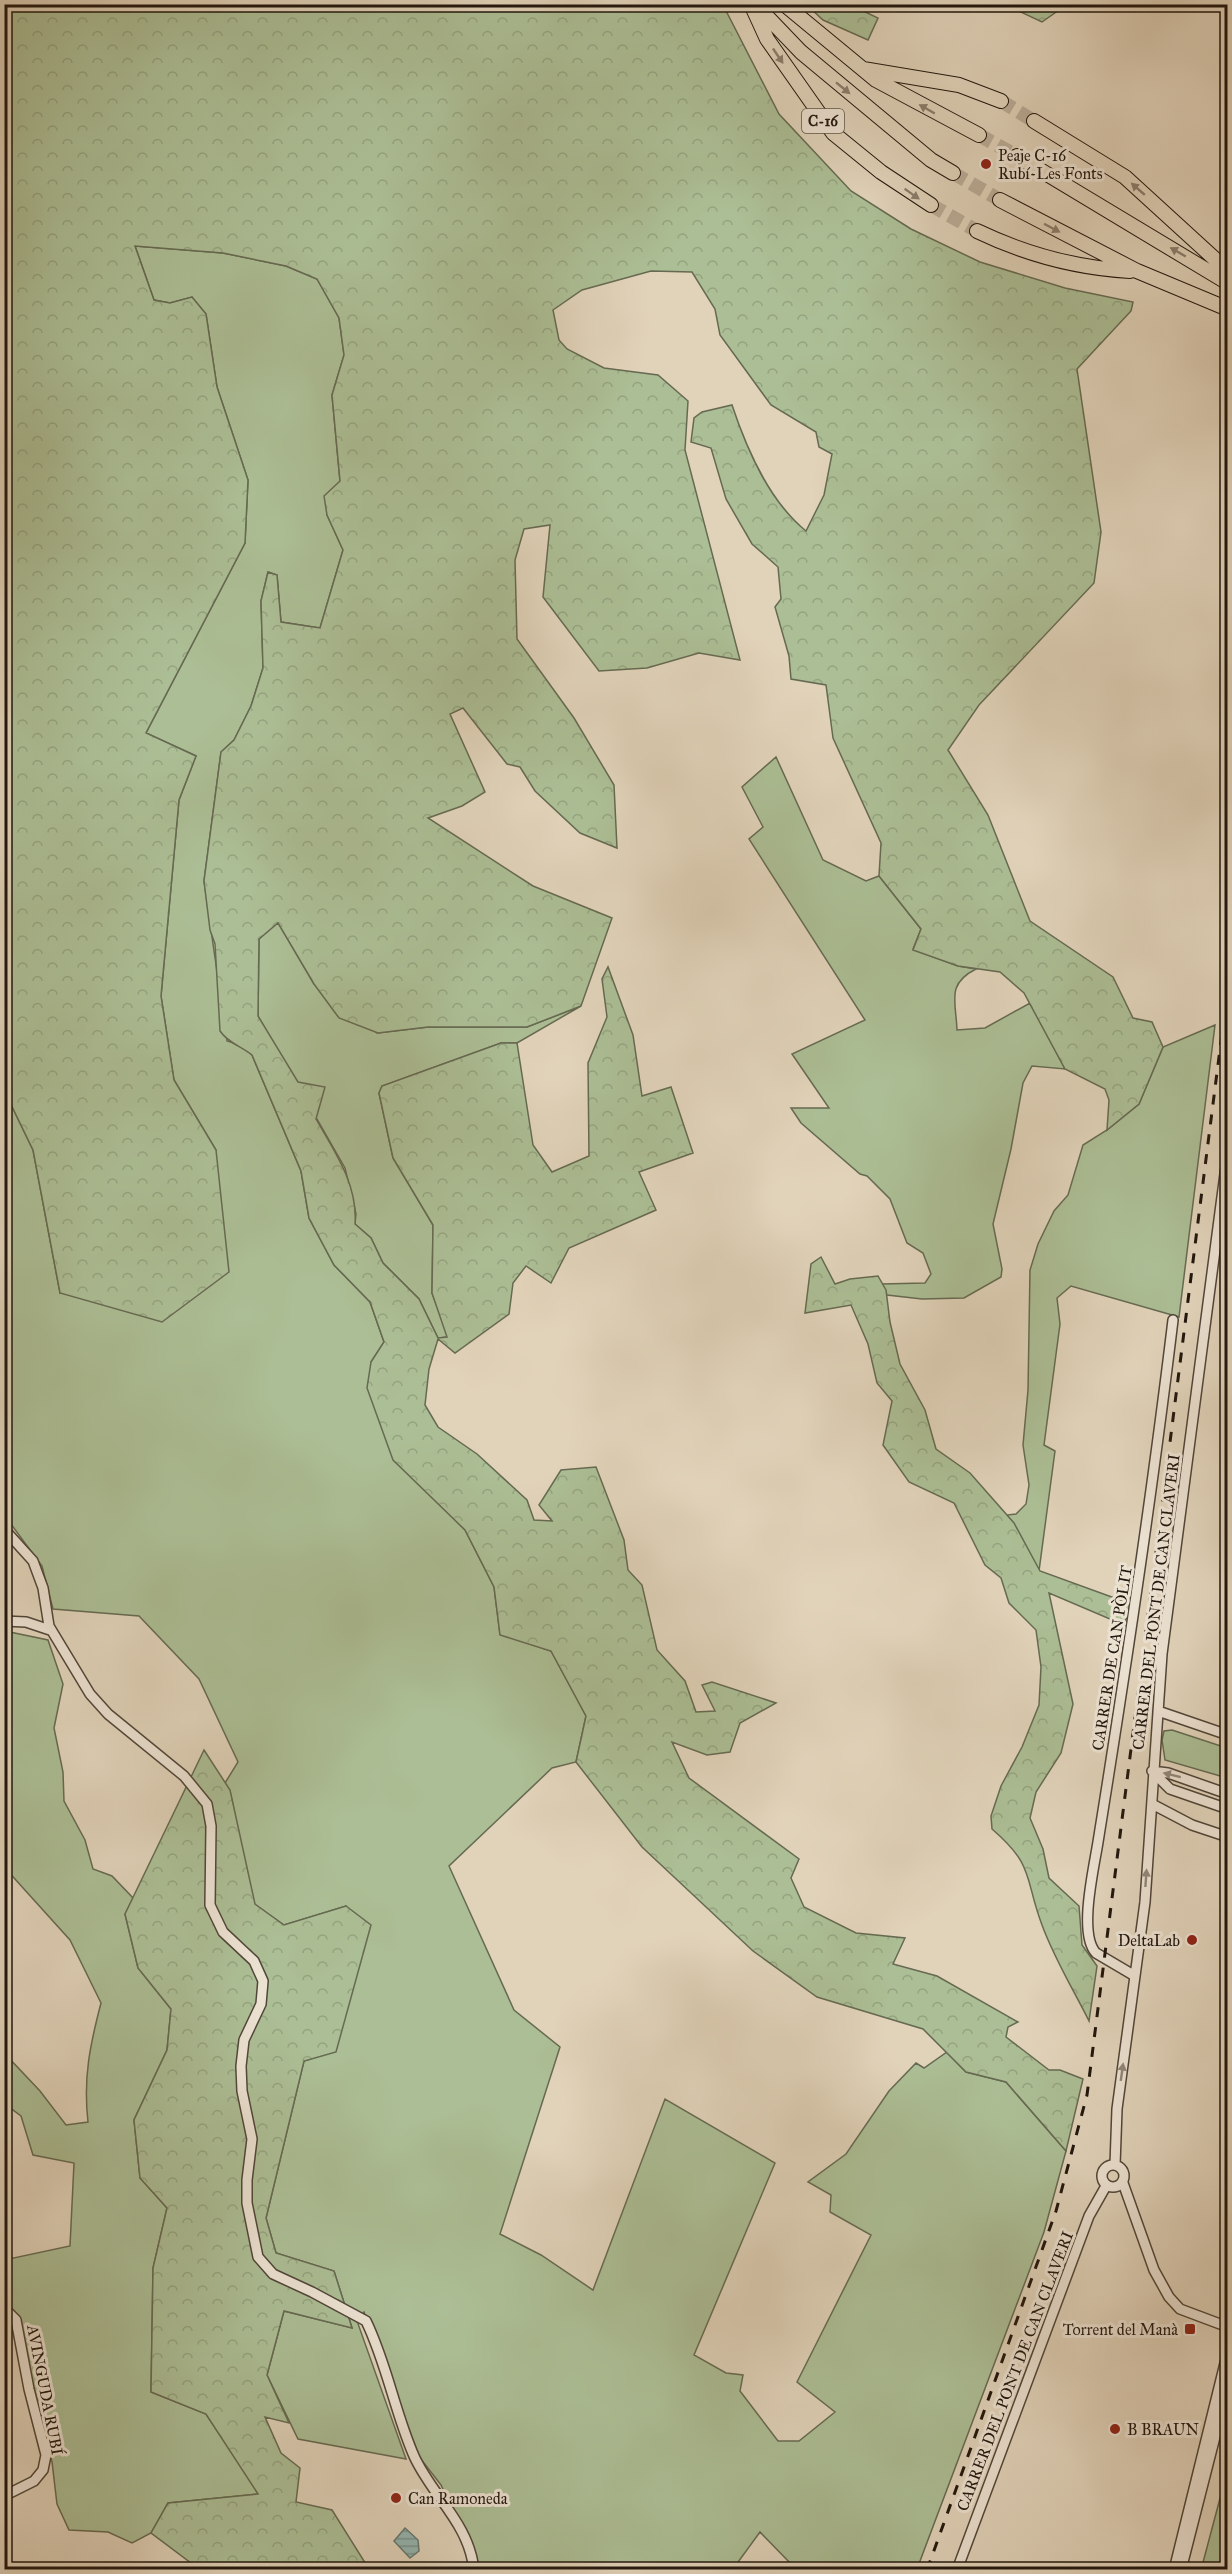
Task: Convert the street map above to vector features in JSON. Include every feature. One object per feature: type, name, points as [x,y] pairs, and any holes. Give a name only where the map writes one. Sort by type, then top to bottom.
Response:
[{"type":"highway","name":"C-16","points":[[753,4],[801,52],[932,160],[953,173]]},
{"type":"highway","name":"C-16","points":[[753,4],[767,39],[833,133],[881,172],[932,206]]},
{"type":"highway","points":[[784,4],[876,80],[935,114],[979,135]]},
{"type":"highway","points":[[862,68],[959,85],[1001,101]]},
{"type":"highway","points":[[1034,121],[1125,177],[1227,271]]},
{"type":"highway","points":[[1017,156],[1227,283]]},
{"type":"highway","points":[[1000,200],[1137,271],[1227,309]]},
{"type":"highway","points":[[977,231],[1014,249],[1093,269],[1137,271]]},
{"type":"street","name":"CARRER DEL PONT DE CAN CLAVERI","points":[[957,2570],[1089,2216],[1115,2185],[1102,2173],[1108,2166],[1115,2165],[1117,2109],[1135,1976],[1152,1804],[1152,1771],[1162,1654],[1227,1151]]},
{"type":"street","name":"CARRER DE CAN PÒLIT","points":[[1135,1976],[1096,1953],[1092,1948],[1087,1929],[1138,1598],[1173,1320]]},
{"type":"street","points":[[4,1529],[29,1554],[38,1570],[50,1630],[98,1704],[184,1776],[207,1804],[211,1826],[210,1905],[223,1932],[254,1960],[263,1981],[261,2004],[244,2040],[241,2066],[242,2091],[252,2139],[246,2191],[256,2250],[262,2264],[273,2274],[366,2321],[415,2457],[460,2527],[470,2551],[474,2570]]},
{"type":"street","points":[[4,1621],[26,1622],[50,1630]]},
{"type":"street","points":[[1158,1711],[1227,1735]]},
{"type":"street","points":[[1152,1771],[1168,1773],[1227,1794]]},
{"type":"street","points":[[1152,1771],[1170,1789],[1227,1809]]},
{"type":"street","points":[[1152,1804],[1192,1825],[1227,1837]]},
{"type":"street","points":[[1115,2165],[1123,2171],[1115,2185],[1127,2198],[1154,2270],[1169,2297],[1180,2309],[1227,2327]]},
{"type":"street","name":"AVINGUDA RUBÍ","points":[[4,2308],[16,2320],[29,2389],[46,2455],[43,2470],[34,2481],[4,2496]]},
{"type":"street","points":[[1174,2570],[1227,2351]]},
{"type":"street","points":[[1181,2570],[1227,2386]]},
{"type":"green space","points":[[1066,4],[1042,22],[1006,5]]},
{"type":"green space","points":[[4,5],[723,5],[779,114],[851,191],[911,229],[980,262],[1065,288],[1133,302],[1131,311],[1077,369],[1101,532],[1094,583],[979,705],[948,750],[988,815],[1030,921],[1113,977],[1133,1018],[1152,1022],[1163,1047],[1139,1104],[1107,1130],[1109,1100],[1105,1089],[1065,1069],[1024,993],[1000,972],[958,966],[913,950],[921,929],[879,876],[881,843],[833,738],[826,685],[791,679],[789,656],[775,607],[781,599],[778,567],[752,544],[726,499],[711,448],[691,442],[694,418],[702,412],[732,405],[752,457],[770,490],[793,519],[806,531],[824,495],[832,454],[819,447],[816,432],[771,405],[720,335],[715,309],[692,272],[651,271],[582,290],[553,310],[559,340],[567,349],[604,368],[658,375],[688,401],[685,450],[740,660],[699,653],[647,668],[599,671],[543,597],[550,525],[524,529],[515,560],[517,639],[574,718],[614,785],[617,848],[580,833],[535,791],[520,767],[507,764],[463,708],[450,714],[485,792],[462,806],[428,818],[533,886],[612,918],[581,1006],[527,1027],[428,1027],[378,1033],[339,1018],[314,984],[278,923],[259,939],[258,1016],[298,1082],[325,1087],[316,1119],[349,1182],[355,1210],[355,1224],[371,1238],[383,1263],[419,1299],[438,1338],[447,1337],[432,1293],[433,1225],[393,1158],[379,1093],[382,1086],[501,1043],[517,1043],[533,1145],[552,1172],[589,1156],[588,1063],[607,1017],[602,979],[608,967],[633,1035],[642,1096],[671,1087],[693,1153],[639,1172],[656,1210],[569,1248],[551,1283],[526,1266],[513,1283],[509,1314],[455,1353],[438,1339],[429,1369],[425,1405],[438,1427],[477,1454],[527,1500],[534,1520],[552,1521],[539,1505],[561,1470],[596,1467],[624,1540],[628,1570],[642,1585],[657,1650],[685,1681],[696,1712],[715,1711],[702,1685],[712,1682],[776,1703],[740,1723],[730,1752],[707,1755],[672,1742],[689,1778],[799,1859],[791,1878],[804,1907],[856,1933],[905,1938],[893,1964],[937,1976],[1018,2022],[1008,2027],[1006,2037],[1049,2070],[1060,2070],[1083,2079],[1066,2151],[1006,2082],[966,2072],[923,2029],[817,1997],[753,1951],[642,1847],[576,1762],[586,1716],[551,1651],[500,1635],[494,1587],[465,1530],[393,1460],[367,1388],[371,1362],[384,1342],[370,1302],[334,1265],[309,1218],[301,1171],[252,1055],[220,1031],[215,944],[210,930],[204,881],[221,752],[234,740],[251,706],[263,668],[261,601],[268,572],[277,575],[281,622],[320,628],[343,550],[327,515],[324,496],[340,481],[332,395],[344,355],[339,318],[317,279],[286,266],[223,253],[135,246],[154,300],[170,303],[192,297],[206,314],[217,387],[248,480],[245,543],[146,733],[196,756],[179,800],[161,996],[174,1080],[216,1150],[229,1272],[162,1322],[60,1293],[33,1150],[4,1090]]},
{"type":"green space","points":[[807,5],[851,5],[878,18],[868,40],[823,20]]},
{"type":"green space","points":[[135,246],[223,253],[286,266],[317,279],[339,318],[344,355],[332,395],[340,481],[327,515],[343,550],[320,628],[281,622],[277,575],[268,572],[261,601],[263,668],[251,706],[234,740],[221,752],[204,881],[227,1041],[240,1045],[252,1055],[301,1171],[309,1218],[334,1265],[370,1302],[384,1342],[371,1362],[444,1508],[465,1530],[494,1587],[500,1634],[551,1651],[586,1716],[576,1762],[552,1768],[449,1866],[514,2010],[560,2047],[500,2234],[541,2255],[593,2290],[665,2099],[775,2163],[694,2355],[726,2373],[743,2375],[740,2391],[778,2441],[799,2441],[835,2412],[797,2382],[871,2235],[830,2212],[831,2195],[808,2182],[846,2154],[889,2091],[916,2063],[924,2068],[947,2052],[966,2072],[1006,2082],[1066,2151],[1044,2232],[917,2569],[792,2569],[790,2563],[760,2532],[733,2569],[477,2569],[477,2562],[441,2485],[420,2458],[364,2312],[357,2321],[406,2459],[298,2439],[267,2375],[284,2311],[352,2328],[334,2271],[276,2253],[266,2218],[304,2061],[336,2051],[346,1906],[284,1925],[254,1904],[230,1791],[225,1783],[238,1762],[199,1679],[139,1616],[53,1609],[42,1566],[5,1516],[5,1329],[11,1331],[4,1324],[4,1090],[33,1150],[60,1293],[216,1150],[174,1080],[161,996],[179,800],[196,756],[146,733],[245,543],[248,480],[217,387],[206,314],[192,297],[170,303],[154,300]]},
{"type":"green space","points":[[776,757],[823,860],[866,881],[879,876],[921,929],[913,949],[958,966],[976,969],[960,981],[957,987],[955,1002],[957,1030],[985,1028],[1030,1003],[1065,1069],[1032,1066],[1023,1083],[1011,1149],[993,1224],[1002,1269],[1001,1277],[964,1298],[922,1299],[887,1295],[882,1284],[925,1283],[931,1274],[923,1253],[907,1243],[890,1199],[867,1176],[860,1174],[801,1123],[791,1108],[829,1108],[792,1054],[865,1020],[749,839],[763,827],[742,787]]},
{"type":"green space","points":[[278,922],[314,984],[377,1033],[428,1027],[527,1027],[581,1006],[517,1043],[501,1043],[382,1086],[379,1093],[393,1158],[433,1225],[432,1293],[448,1337],[438,1338],[419,1299],[383,1263],[371,1238],[355,1224],[356,1214],[345,1168],[258,1016],[259,939]]},
{"type":"green space","points":[[1215,1025],[1179,1317],[1071,1286],[1057,1298],[1060,1324],[1044,1445],[1055,1451],[1039,1571],[1007,1515],[1016,1514],[1026,1504],[1029,1485],[1023,1445],[1028,1390],[1030,1270],[1038,1244],[1054,1211],[1068,1195],[1083,1145],[1107,1130],[1139,1104],[1163,1047]]},
{"type":"green space","points":[[821,1257],[835,1284],[850,1279],[878,1276],[886,1290],[890,1322],[900,1364],[925,1410],[936,1449],[970,1473],[1014,1523],[1040,1571],[1131,1604],[1124,1625],[1049,1593],[1073,1704],[1061,1753],[1036,1792],[1030,1818],[1043,1849],[1049,1878],[1079,1906],[1082,1945],[1097,1966],[1089,2021],[1047,1937],[1022,1863],[1006,1842],[992,1829],[991,1816],[1001,1786],[1022,1747],[1039,1705],[1041,1667],[1036,1630],[1009,1603],[1001,1578],[985,1565],[954,1503],[909,1482],[883,1445],[892,1401],[877,1383],[868,1344],[851,1305],[805,1313],[811,1264]]},
{"type":"green space","points":[[5,1631],[48,1640],[63,1684],[54,1728],[63,1772],[64,1801],[85,1840],[93,1869],[112,1876],[133,1898],[125,1914],[138,1968],[171,2009],[167,2050],[134,2120],[140,2178],[167,2208],[153,2268],[151,2392],[206,2414],[259,2494],[168,2503],[151,2533],[132,2543],[108,2532],[69,2530],[57,2504],[52,2462],[8,2317],[5,2317],[4,2260],[70,2246],[74,2163],[33,2155],[21,2116],[5,2104],[5,2054],[40,2091],[66,2125],[88,2122],[86,2091],[88,2062],[101,2003],[70,1940],[5,1868]]},
{"type":"green space","points":[[1172,1730],[1227,1748],[1227,1778],[1165,1760],[1162,1740],[1164,1731]]},
{"type":"green space","points":[[204,1750],[230,1790],[255,1904],[284,1925],[346,1906],[371,1925],[336,2052],[304,2061],[266,2218],[276,2253],[334,2271],[352,2328],[284,2311],[267,2375],[289,2423],[265,2417],[281,2453],[300,2468],[296,2502],[332,2510],[369,2569],[199,2569],[151,2533],[168,2503],[258,2494],[206,2414],[151,2392],[153,2268],[167,2208],[140,2178],[134,2120],[167,2050],[171,2009],[138,1968],[125,1914]]},
{"type":"green space","points":[[1227,2472],[1228,2553],[1224,2569],[1201,2570]]},
{"type":"water","points":[[405,2528],[418,2540],[419,2551],[410,2558],[394,2541]]},
{"type":"tunnel","points":[[1001,101],[1034,121]]},
{"type":"tunnel","points":[[979,135],[1017,156]]},
{"type":"tunnel","points":[[953,173],[1000,200]]},
{"type":"tunnel","points":[[931,205],[977,231]]},
{"type":"railway","points":[[927,2570],[1056,2211],[1087,2095],[1228,986]]},
{"type":"place","name":"Peaje C-16 Rubí-Les Fonts","points":[[986,164]]},
{"type":"place","name":"DeltaLab","points":[[1192,1940]]},
{"type":"place","name":"Torrent del Manà","points":[[1190,2329]]},
{"type":"place","name":"B BRAUN","points":[[1115,2429]]},
{"type":"place","name":"Can Ramoneda","points":[[396,2498]]}]
